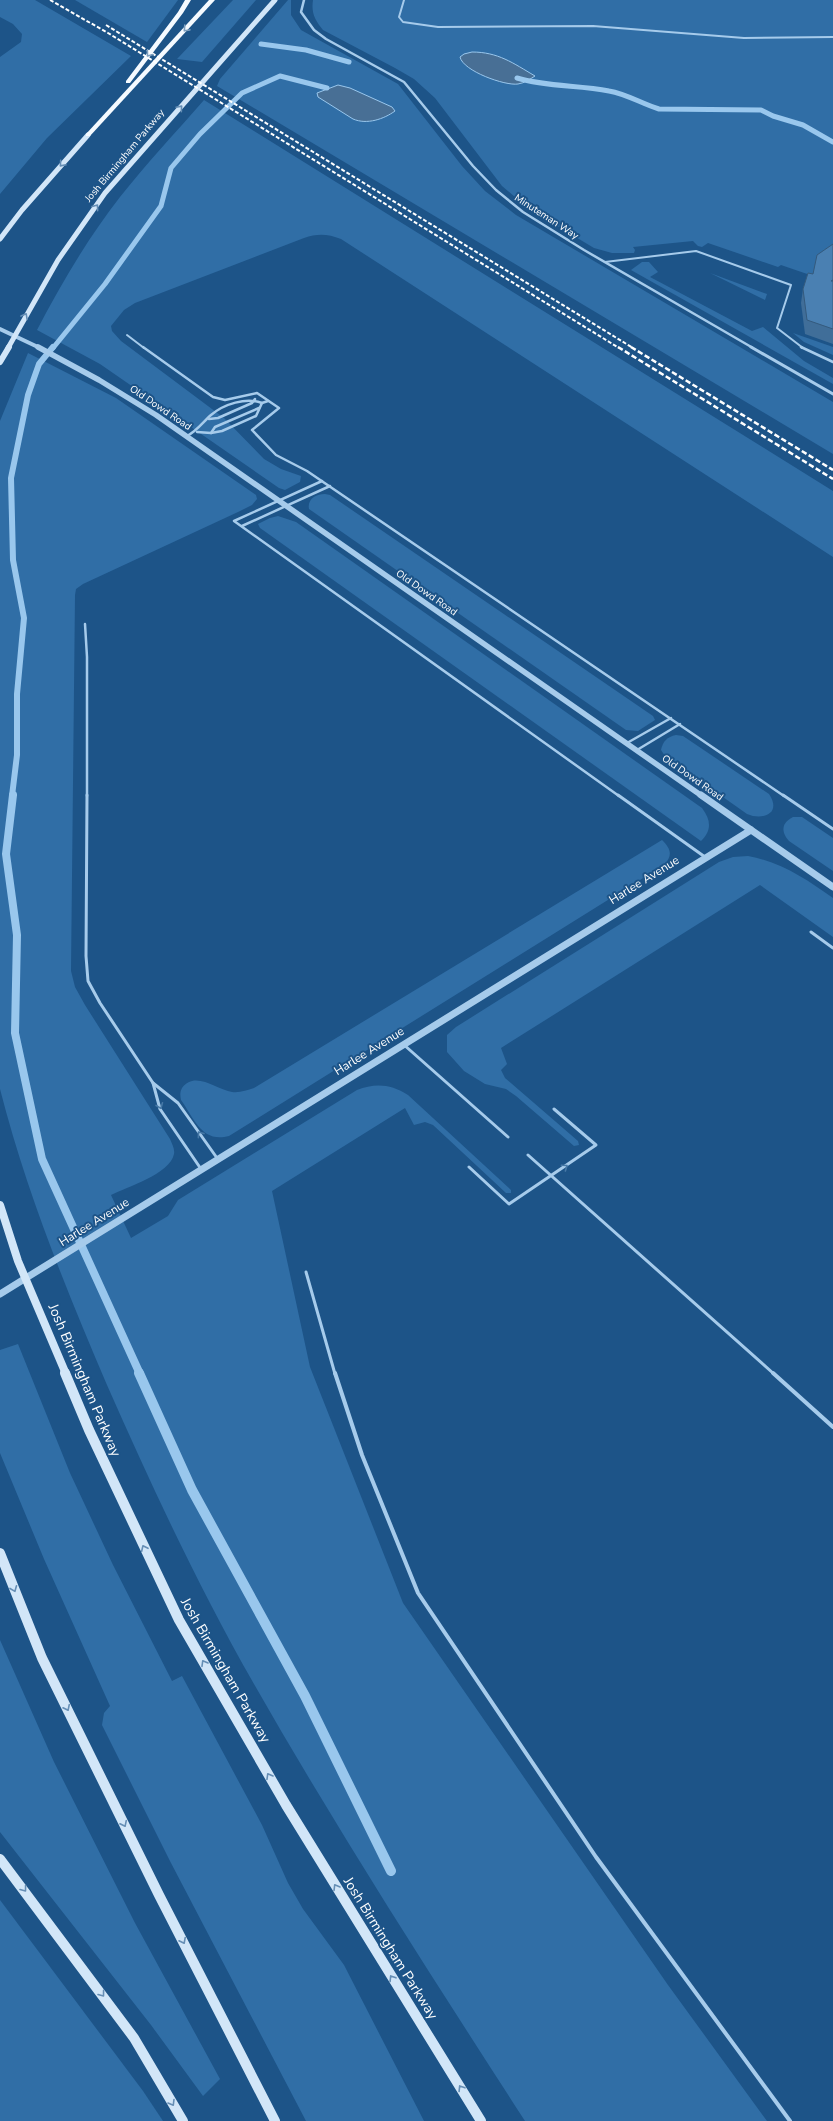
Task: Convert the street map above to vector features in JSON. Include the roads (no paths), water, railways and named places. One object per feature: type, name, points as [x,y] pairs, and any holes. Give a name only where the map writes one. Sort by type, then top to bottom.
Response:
[{"type":"highway","points":[[88,135],[181,12],[188,0]]},
{"type":"highway","points":[[88,135],[212,0]]},
{"type":"main road","name":"Josh Birmingham Parkway","points":[[0,362],[58,260],[105,193],[275,0]]},
{"type":"main road","points":[[0,239],[22,210],[88,135]]},
{"type":"main road","name":"Josh Birmingham Parkway","points":[[0,1205],[18,1261],[89,1430],[179,1620],[286,1805],[481,2121]]},
{"type":"main road","points":[[0,1553],[42,1658],[156,1888],[275,2121]]},
{"type":"main road","points":[[0,1859],[134,2038],[183,2121]]},
{"type":"street","name":"Minuteman Way","points":[[304,0],[301,12],[314,30],[404,82],[473,166],[496,190],[523,212],[605,262],[833,394]]},
{"type":"street","name":"Old Dowd Road","points":[[0,329],[33,343],[83,370],[109,385],[187,436],[833,887]]},
{"type":"street","name":"Harlee Avenue","points":[[0,1294],[122,1219],[217,1158],[751,830]]},
{"type":"lane","points":[[404,0],[399,17],[403,22],[413,25],[438,27],[593,26],[646,29],[744,38],[833,37]]},
{"type":"lane","points":[[605,262],[696,251],[791,286],[777,328],[800,346],[833,362]]},
{"type":"lane","points":[[127,335],[197,386],[218,399],[225,400],[257,393],[279,408],[252,430],[277,456],[322,480],[833,829]]},
{"type":"lane","points":[[187,436],[197,432],[212,414],[245,399],[255,400],[262,403]]},
{"type":"lane","points":[[209,419],[218,418],[252,403],[255,400]]},
{"type":"lane","points":[[197,432],[211,433],[222,431],[256,416],[262,403],[268,401]]},
{"type":"lane","points":[[211,433],[215,427],[259,408]]},
{"type":"lane","points":[[322,480],[234,521],[705,857]]},
{"type":"lane","points":[[242,526],[330,486]]},
{"type":"lane","points":[[85,624],[87,657],[86,956],[88,981],[153,1083],[160,1109],[200,1169]]},
{"type":"lane","points":[[627,743],[671,718]]},
{"type":"lane","points":[[637,750],[680,724]]},
{"type":"lane","points":[[811,932],[833,948]]},
{"type":"lane","points":[[403,1044],[508,1137]]},
{"type":"lane","points":[[153,1083],[178,1103],[217,1158]]},
{"type":"lane","points":[[469,1167],[510,1204],[596,1145],[554,1109]]},
{"type":"lane","points":[[528,1155],[833,1427]]},
{"type":"lane","points":[[306,1272],[340,1392],[362,1455],[418,1592],[461,1660],[596,1857],[790,2121]]},
{"type":"waterway","points":[[261,44],[306,50],[349,62]]},
{"type":"waterway","points":[[53,348],[105,284],[161,206],[171,168],[200,134],[242,93],[280,76],[327,88]]},
{"type":"waterway","points":[[517,78],[540,83],[616,92],[659,109],[761,110],[773,116],[803,125],[833,142]]},
{"type":"waterway","points":[[12,796],[17,755],[17,694],[24,618],[13,560],[11,478],[28,395],[39,364],[53,347]]},
{"type":"waterway","points":[[13,795],[6,854],[17,935],[15,1033],[42,1159],[140,1374]]},
{"type":"waterway","points":[[139,1373],[192,1490],[305,1696],[391,1871]]},
{"type":"railway","points":[[50,0],[108,33],[619,348]]},
{"type":"railway","points":[[106,25],[633,348]]},
{"type":"railway","points":[[618,347],[833,479]]},
{"type":"railway","points":[[631,347],[833,470]]}]
